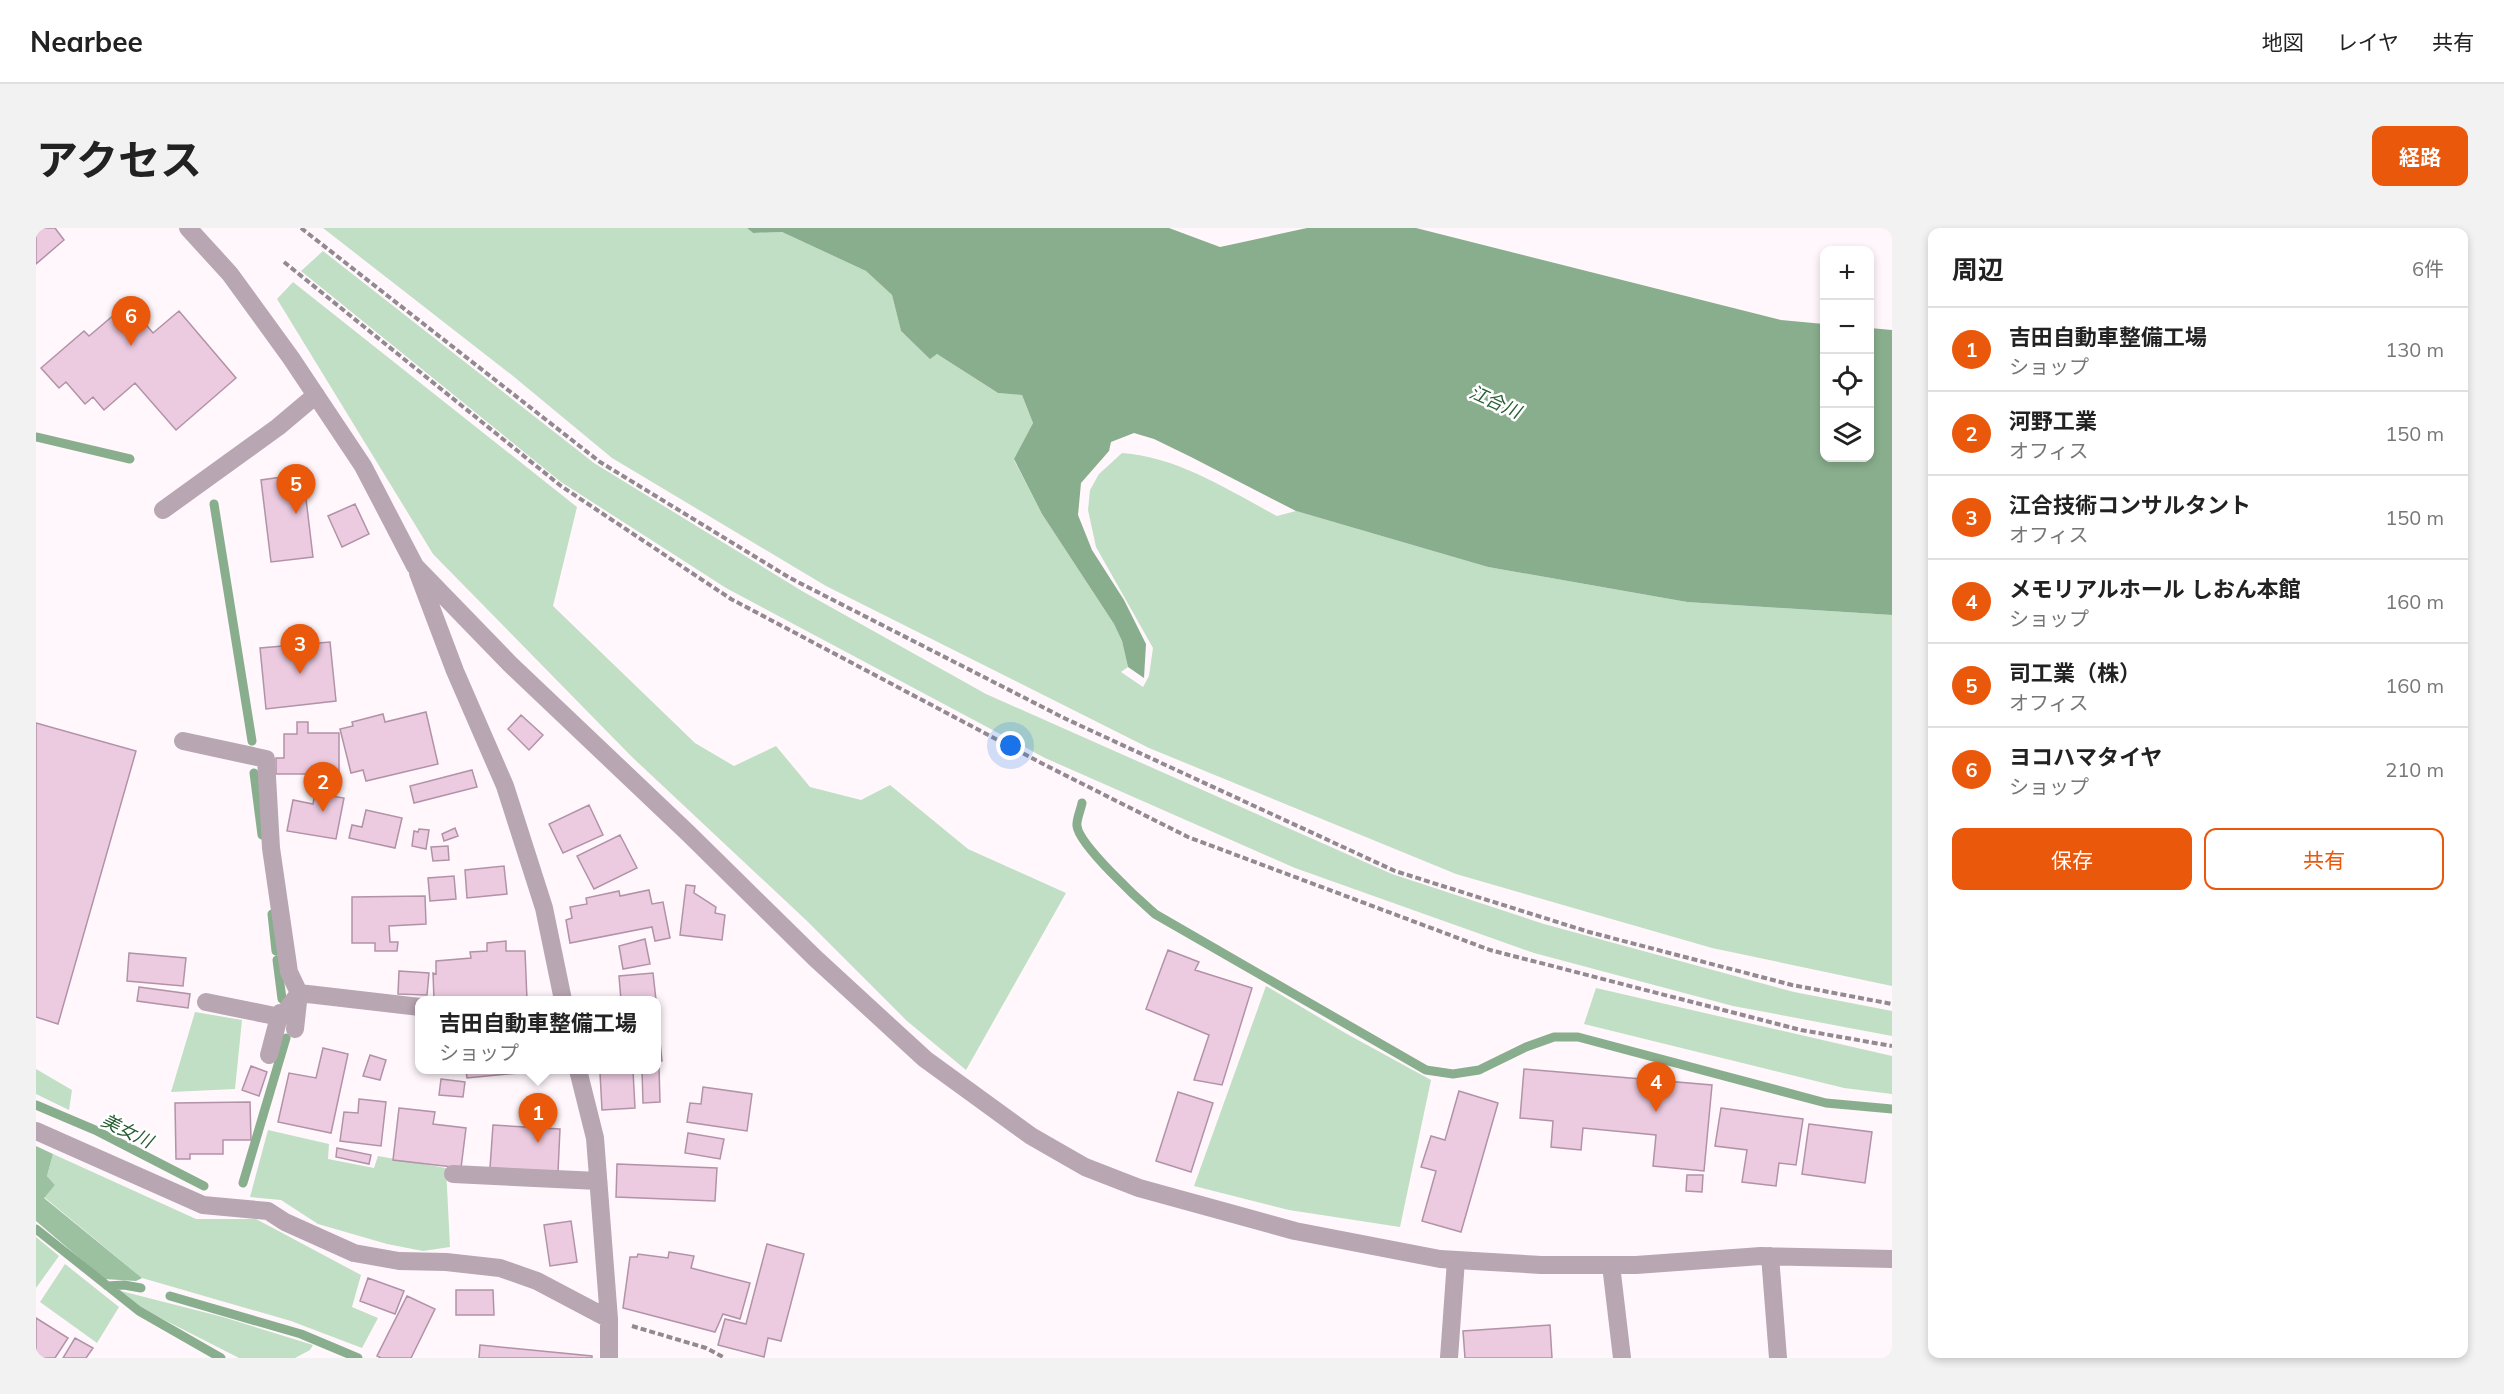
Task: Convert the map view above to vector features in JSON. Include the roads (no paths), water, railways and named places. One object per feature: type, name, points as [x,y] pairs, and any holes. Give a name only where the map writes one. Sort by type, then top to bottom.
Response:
[{"type":"street","points":[[188,228],[230,274],[316,396],[363,466],[415,566],[455,672],[505,786],[544,908],[562,996]]},
{"type":"street","points":[[163,510],[278,427],[316,396]]},
{"type":"street","points":[[415,566],[510,664],[689,834],[815,958],[925,1059],[1031,1136],[1085,1167],[1139,1188],[1295,1231],[1440,1259],[1541,1265],[1611,1265],[1770,1256],[1892,1259]]},
{"type":"street","points":[[183,741],[266,759],[271,848],[289,972],[299,993],[295,1029]]},
{"type":"street","points":[[299,993],[415,1006]]},
{"type":"street","points":[[206,1002],[275,1016],[286,1011],[299,993]]},
{"type":"street","points":[[269,1054],[280,1013]]},
{"type":"street","points":[[579,1074],[595,1138],[609,1319],[609,1358]]},
{"type":"street","points":[[36,1131],[202,1205],[268,1211],[285,1222],[354,1253],[399,1261],[446,1262],[500,1269],[537,1281],[609,1319]]},
{"type":"street","points":[[453,1174],[598,1180]]},
{"type":"street","points":[[1770,1256],[1778,1358]]},
{"type":"street","points":[[1449,1358],[1456,1260]]},
{"type":"street","points":[[1611,1265],[1622,1358]]},
{"type":"water","name":"江合川","points":[[747,228],[1169,228],[1220,247],[1307,228],[1416,228],[1781,320],[1820,324],[1820,462],[1874,462],[1874,328],[1892,330],[1892,615],[1687,602],[1488,567],[1296,511],[1154,439],[1134,433],[1111,442],[1109,451],[1081,483],[1078,515],[1092,550],[1124,600],[1146,644],[1144,678],[1128,667],[1122,641],[1114,624],[1042,514],[1014,459],[1033,423],[1022,395],[998,393],[937,354],[930,359],[901,331],[892,295],[866,271],[782,232],[753,233]]},
{"type":"waterway","points":[[36,437],[130,459]]},
{"type":"waterway","points":[[214,504],[252,741]]},
{"type":"waterway","points":[[254,773],[262,835]]},
{"type":"waterway","points":[[1082,803],[1077,824],[1080,835],[1098,859],[1155,914],[1426,1070],[1453,1074],[1479,1070],[1526,1047],[1554,1037],[1578,1037],[1826,1103],[1892,1109]]},
{"type":"waterway","points":[[272,914],[276,951]]},
{"type":"waterway","points":[[277,960],[282,999]]},
{"type":"waterway","points":[[243,1183],[286,1038]]},
{"type":"waterway","name":"美女川","points":[[36,1105],[95,1130],[204,1186]]},
{"type":"waterway","points":[[36,1229],[139,1311],[221,1358]]},
{"type":"waterway","points":[[107,1286],[124,1285],[141,1288]]},
{"type":"waterway","points":[[170,1296],[301,1334],[358,1358]]},
{"type":"place","name":"ヨコハマタイヤ","points":[[131,346]]},
{"type":"place","name":"司工業（株）","points":[[296,514]]},
{"type":"place","name":"江合技術コンサルタント","points":[[300,674]]},
{"type":"place","name":"河野工業","points":[[323,812]]},
{"type":"place","name":"メモリアルホール しおん本館","points":[[1656,1112]]},
{"type":"place","name":"吉田自動車整備工場","points":[[538,1143]]}]
